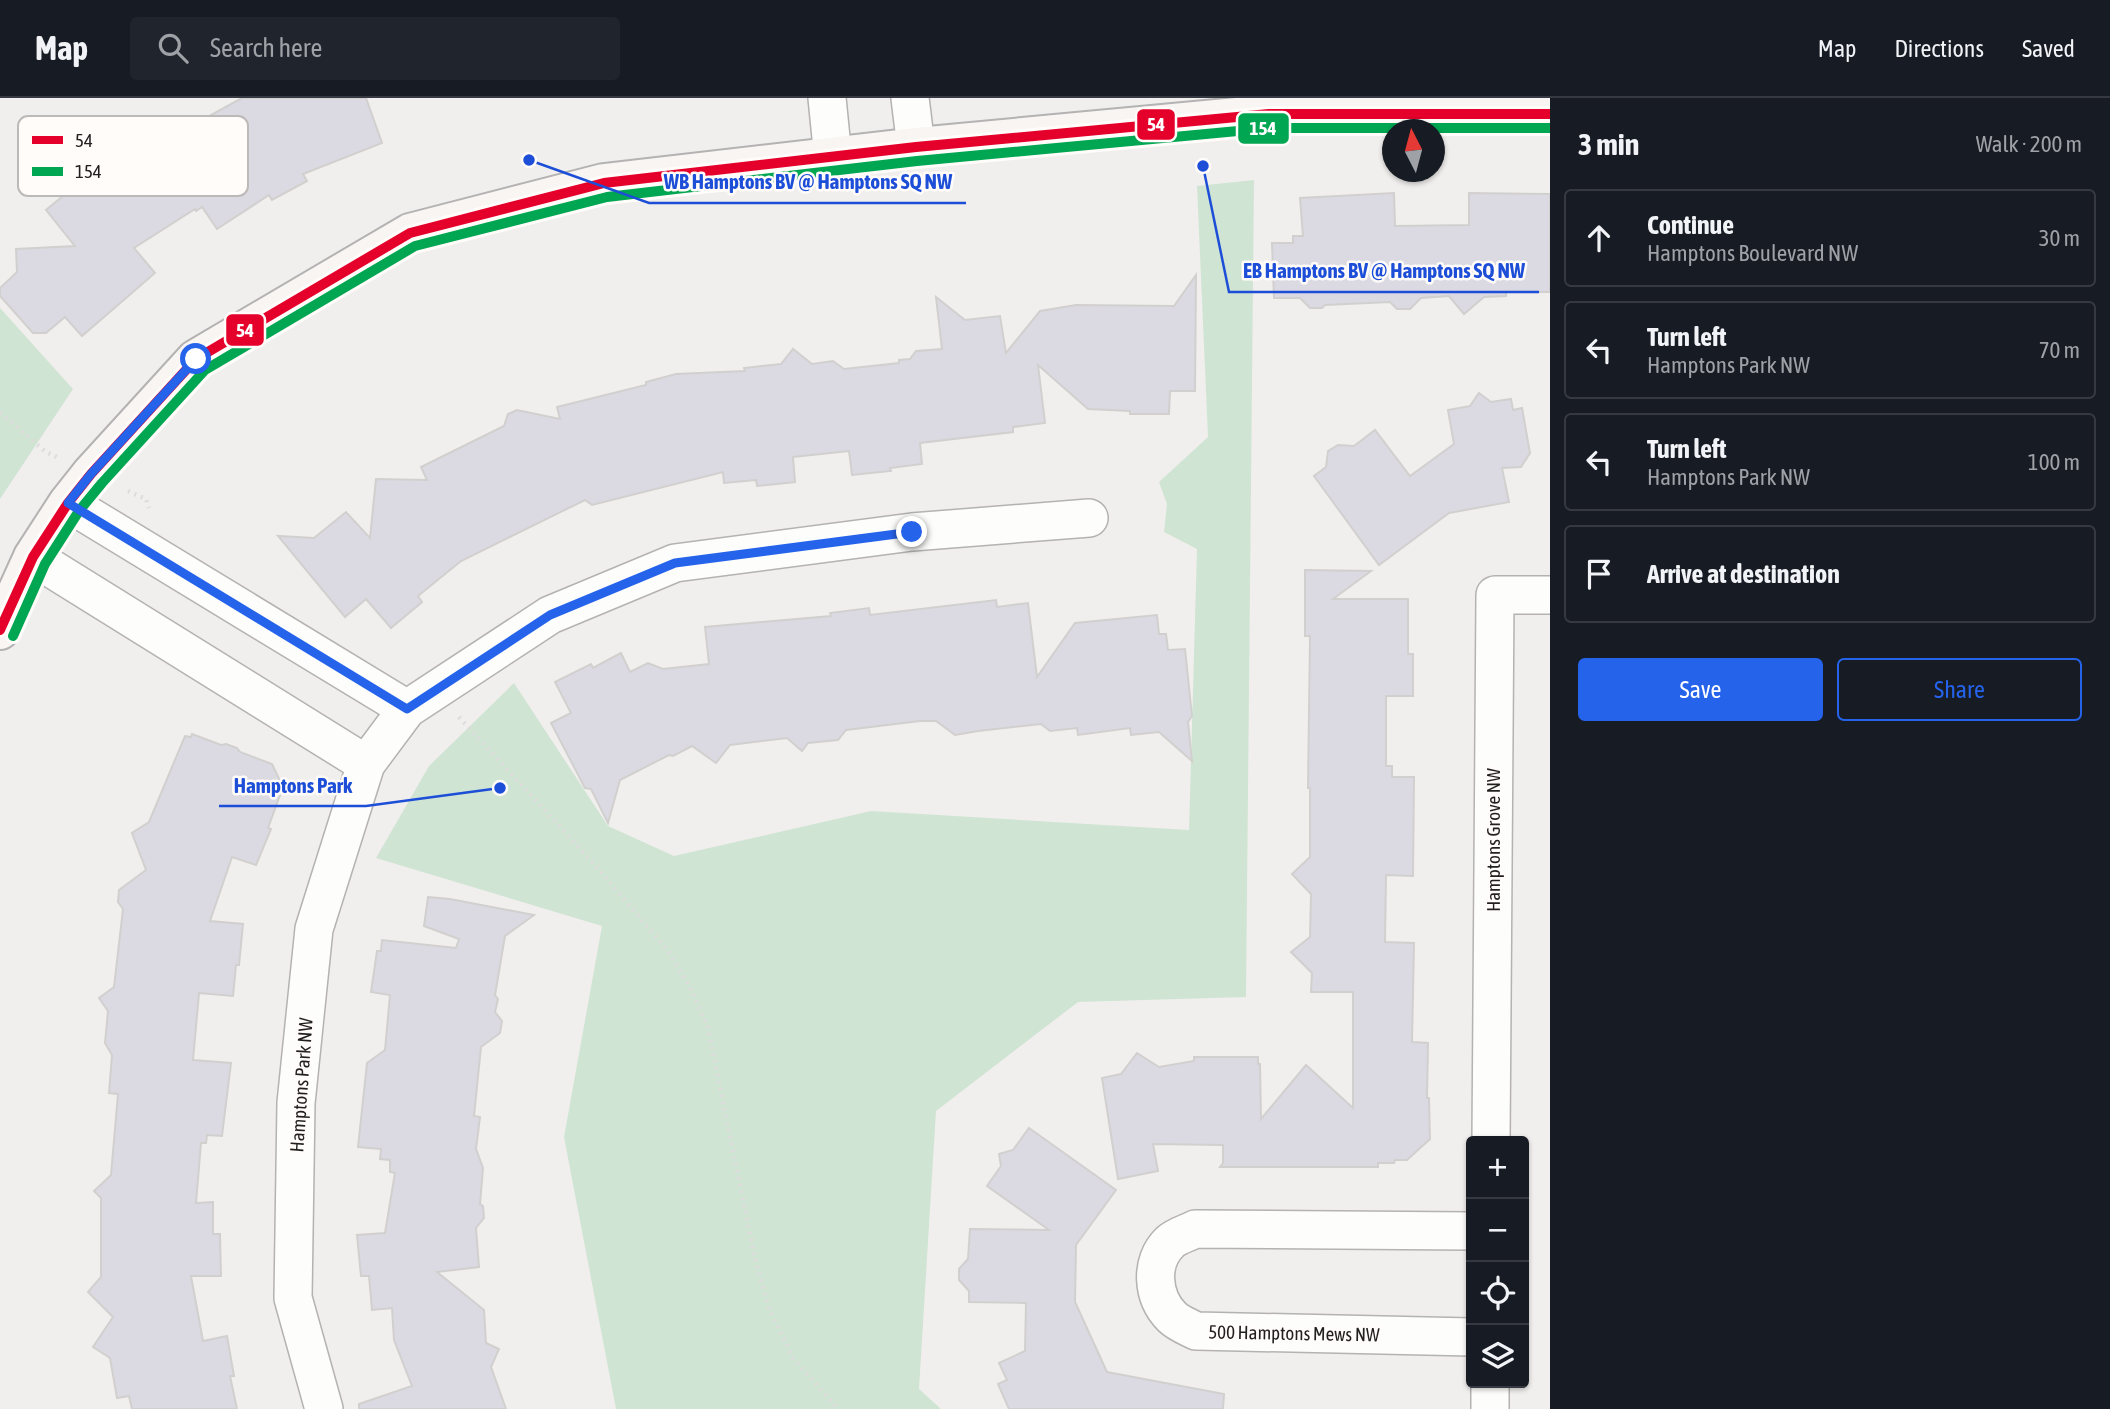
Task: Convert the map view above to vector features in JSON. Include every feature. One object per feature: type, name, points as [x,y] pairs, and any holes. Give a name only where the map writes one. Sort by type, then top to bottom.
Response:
[{"type":"street","points":[[827,98],[833,158]]},
{"type":"street","points":[[910,98],[916,147]]},
{"type":"street","points":[[0,630],[33,556],[68,503],[196,359],[410,233],[604,183],[916,147],[1269,114],[1550,114]]},
{"type":"street","points":[[68,503],[407,709]]},
{"type":"street","name":"Hamptons Park NW","points":[[324,1409],[293,1298],[296,1103],[314,929],[366,764],[407,709],[550,615],[675,563],[912,532],[1089,518]]},
{"type":"street","points":[[33,556],[366,764]]},
{"type":"street","name":"Hamptons Grove NW","points":[[1491,1136],[1494,595],[1550,595]]},
{"type":"street","name":"500 Hamptons Mews NW","points":[[1466,1231],[1195,1229],[1171,1240],[1162,1254],[1154,1277],[1158,1297],[1172,1317],[1196,1331],[1466,1337]]},
{"type":"street","points":[[1490,1388],[1490,1409]]},
{"type":"path","points":[[0,413],[46,452]]},
{"type":"path","points":[[459,718],[596,866],[668,951],[690,987],[708,1028],[755,1259],[769,1308],[793,1358],[838,1409]]},
{"type":"green space","points":[[1254,180],[1246,997],[1078,1002],[936,1111],[919,1389],[941,1409],[616,1409],[564,1137],[602,926],[376,858],[429,766],[514,683],[608,826],[674,856],[871,811],[1189,830],[1197,549],[1164,532],[1167,504],[1159,482],[1208,437],[1197,186]]},
{"type":"green space","points":[[0,308],[73,389],[0,499]]},
{"type":"building","points":[[242,98],[366,98],[382,143],[303,174],[307,181],[272,200],[269,195],[217,229],[202,207],[196,211],[195,209],[134,248],[155,273],[82,336],[65,317],[46,333],[33,333],[0,296],[0,288],[17,272],[16,249],[75,246],[46,210],[63,196],[248,196],[248,116],[209,116]]},
{"type":"building","points":[[1394,193],[1395,226],[1469,225],[1469,193],[1550,194],[1550,292],[1506,292],[1506,296],[1484,297],[1464,314],[1449,296],[1421,298],[1410,309],[1397,309],[1390,302],[1310,308],[1300,298],[1274,298],[1272,243],[1293,243],[1293,236],[1303,236],[1300,198]]},
{"type":"building","points":[[1196,275],[1195,391],[1170,391],[1169,414],[1130,414],[1130,411],[1088,409],[1038,365],[1045,423],[1013,427],[1013,432],[920,443],[922,464],[890,468],[891,471],[852,475],[849,451],[793,457],[795,482],[757,486],[756,480],[724,483],[723,472],[592,505],[585,500],[461,561],[418,596],[422,602],[391,628],[366,599],[345,617],[278,536],[314,538],[346,512],[370,538],[376,479],[427,480],[421,467],[504,426],[508,414],[517,410],[560,419],[557,407],[646,385],[646,382],[676,374],[745,371],[744,368],[781,364],[793,349],[812,364],[833,361],[844,369],[899,363],[899,360],[910,359],[916,351],[942,349],[936,297],[965,320],[1000,316],[1006,353],[1040,311],[1076,305],[1174,306]]},
{"type":"building","points":[[1479,393],[1491,402],[1511,399],[1513,410],[1522,408],[1530,453],[1521,467],[1502,468],[1509,502],[1449,513],[1379,565],[1314,476],[1326,467],[1328,451],[1338,445],[1354,446],[1375,430],[1410,476],[1454,444],[1448,410],[1470,406]]},
{"type":"building","points":[[1305,570],[1371,571],[1333,599],[1408,599],[1408,654],[1413,654],[1413,696],[1386,696],[1386,766],[1392,766],[1392,777],[1414,777],[1413,876],[1386,875],[1385,942],[1414,943],[1412,1042],[1428,1043],[1427,1098],[1430,1139],[1407,1160],[1378,1163],[1378,1167],[1220,1167],[1223,1163],[1223,1145],[1153,1144],[1158,1171],[1118,1179],[1102,1078],[1121,1074],[1137,1053],[1159,1067],[1194,1061],[1194,1057],[1258,1057],[1261,1119],[1306,1065],[1353,1108],[1353,992],[1311,992],[1312,973],[1291,952],[1310,937],[1311,894],[1292,874],[1310,857],[1310,636],[1305,636]]},
{"type":"building","points":[[996,600],[997,607],[1028,603],[1037,677],[1075,623],[1157,615],[1159,634],[1166,634],[1168,650],[1185,649],[1192,716],[1188,722],[1192,761],[1159,732],[1131,735],[1130,728],[1078,735],[1077,728],[1050,731],[1041,724],[955,735],[936,721],[920,721],[846,730],[838,740],[808,743],[802,751],[787,738],[730,745],[716,763],[692,746],[620,780],[608,823],[591,789],[585,788],[551,723],[571,713],[555,682],[591,664],[593,668],[621,653],[630,672],[648,663],[663,669],[709,664],[705,627],[831,616],[830,613],[869,608],[870,615]]},
{"type":"building","points":[[192,734],[237,748],[240,752],[272,764],[283,787],[268,828],[271,829],[256,865],[232,857],[210,921],[243,924],[239,965],[236,965],[233,996],[199,993],[193,1060],[231,1063],[222,1136],[207,1135],[206,1143],[201,1143],[196,1203],[213,1202],[213,1234],[220,1234],[221,1276],[191,1276],[203,1341],[227,1336],[234,1376],[230,1376],[237,1409],[132,1409],[129,1396],[117,1398],[110,1358],[93,1347],[113,1317],[88,1292],[101,1277],[101,1198],[94,1191],[111,1175],[118,1094],[109,1093],[112,1055],[105,1043],[108,1011],[99,998],[114,987],[123,909],[118,902],[119,890],[146,870],[132,833],[149,822],[185,736],[191,737]]},
{"type":"building","points":[[428,897],[534,915],[505,936],[495,995],[498,999],[495,1012],[502,1021],[500,1033],[481,1047],[474,1116],[480,1117],[476,1149],[483,1168],[480,1204],[483,1206],[484,1218],[476,1228],[479,1267],[437,1272],[484,1310],[486,1343],[499,1349],[491,1367],[506,1409],[359,1409],[359,1404],[412,1386],[394,1340],[392,1308],[372,1310],[369,1276],[361,1276],[357,1235],[385,1233],[395,1173],[390,1172],[390,1160],[380,1159],[381,1149],[358,1147],[367,1063],[385,1050],[390,995],[371,992],[377,951],[381,951],[382,940],[456,948],[459,939],[424,926]]},
{"type":"building","points":[[1029,1128],[1116,1190],[1076,1245],[1075,1302],[1107,1372],[1224,1394],[1223,1409],[1009,1409],[998,1384],[1007,1380],[999,1363],[1025,1351],[1026,1303],[969,1302],[969,1291],[959,1280],[959,1269],[968,1259],[970,1229],[1049,1230],[987,1186],[1001,1166],[999,1154],[1013,1150]]},
{"type":"transit line","name":"54","points":[[0,630],[33,557],[68,503],[196,359],[410,233],[604,183],[916,147],[1269,114],[1550,114]]},
{"type":"transit line","name":"154","points":[[13,636],[45,564],[79,511],[205,370],[415,246],[607,197],[917,161],[1270,128],[1550,128]]},
{"type":"place","name":"WB Hamptons BV @ Hamptons SQ NW","points":[[529,160]]},
{"type":"place","name":"EB Hamptons BV @ Hamptons SQ NW","points":[[1203,166]]},
{"type":"place","name":"Hamptons Park","points":[[500,788]]},
{"type":"route","points":[[196,359],[68,503],[407,709],[550,615],[675,563],[912,532]]}]
